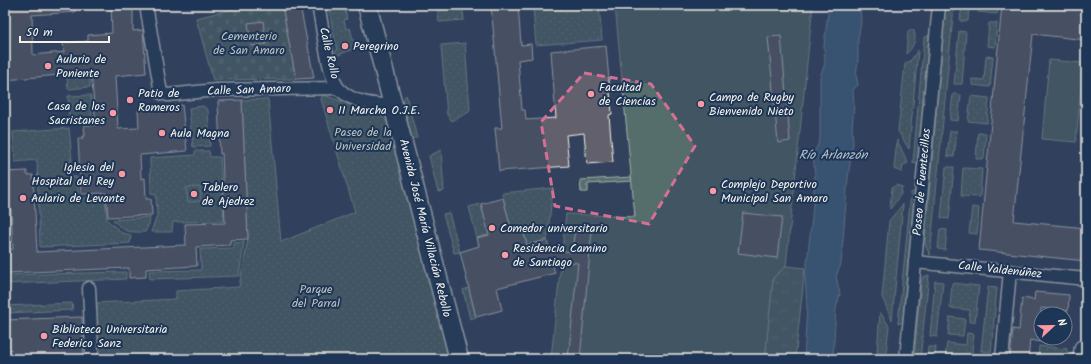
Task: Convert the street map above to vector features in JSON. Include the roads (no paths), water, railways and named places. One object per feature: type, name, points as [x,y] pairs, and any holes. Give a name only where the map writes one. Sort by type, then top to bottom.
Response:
[{"type":"highway","name":"Avenida José María Villacián Rebollo","points":[[367,5],[459,359]]},
{"type":"street","name":"Calle San Amaro","points":[[146,5],[161,93],[168,95],[216,90],[338,88]]},
{"type":"street","name":"Calle Rollo","points":[[318,5],[332,75],[338,88],[345,94],[363,102],[374,105],[394,105]]},
{"type":"street","name":"Paseo de Fuentecillas","points":[[906,359],[939,5]]},
{"type":"street","name":"Calle Valdenúñez","points":[[915,262],[1086,279]]},
{"type":"street","points":[[1002,359],[1010,271]]},
{"type":"street","points":[[89,288],[92,352]]},
{"type":"water","name":"Río Arlanzón","points":[[829,5],[860,5],[861,22],[858,39],[858,61],[856,75],[858,85],[853,90],[853,143],[848,177],[841,264],[836,276],[840,294],[836,308],[833,359],[804,359],[807,307],[805,275],[815,176],[813,153],[820,138],[820,77],[825,63],[824,45]]},
{"type":"place","name":"Peregrino","points":[[345,46]]},
{"type":"place","name":"Aulario de Poniente","points":[[48,66]]},
{"type":"place","name":"Facultad de Ciencias","points":[[591,94]]},
{"type":"place","name":"Patio de Romeros","points":[[130,100]]},
{"type":"place","name":"Campo de Rugby Bienvenido Nieto","points":[[701,104]]},
{"type":"place","name":"II Marcha O.J.E.","points":[[330,110]]},
{"type":"place","name":"Casa de los Sacristanes","points":[[113,113]]},
{"type":"place","name":"Aula Magna","points":[[162,133]]},
{"type":"place","name":"Iglesia del Hospital del Rey","points":[[122,174]]},
{"type":"place","name":"Complejo Deportivo Municipal San Amaro","points":[[713,191]]},
{"type":"place","name":"Tablero de Ajedrez","points":[[194,194]]},
{"type":"place","name":"Aulario de Levante","points":[[23,198]]},
{"type":"place","name":"Comedor universitario","points":[[492,228]]},
{"type":"place","name":"Residencia Camino de Santiago","points":[[505,255]]},
{"type":"place","name":"Biblioteca Universitaria Federico Sanz","points":[[44,336]]},
{"type":"park label","name":"Cementerio de San Amaro","points":[[249,43]]},
{"type":"park label","name":"Paseo de la Universidad","points":[[363,139]]},
{"type":"park label","name":"Parque del Parral","points":[[316,296]]}]
